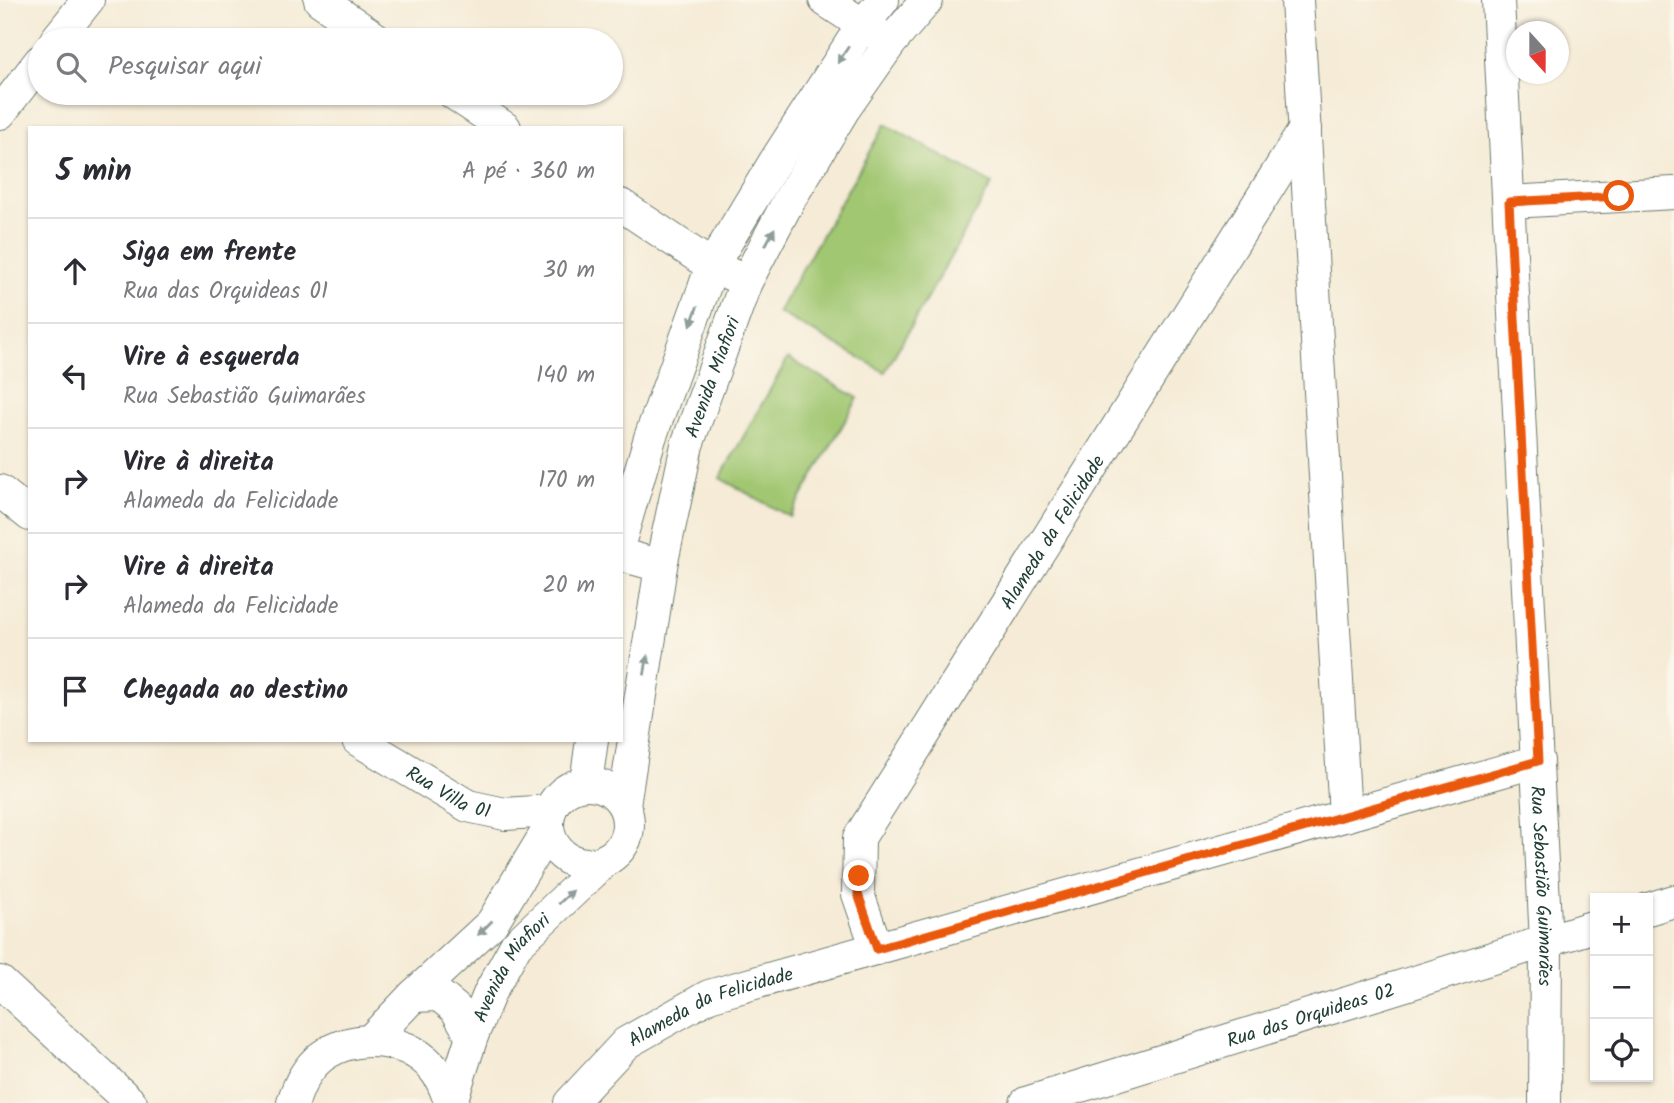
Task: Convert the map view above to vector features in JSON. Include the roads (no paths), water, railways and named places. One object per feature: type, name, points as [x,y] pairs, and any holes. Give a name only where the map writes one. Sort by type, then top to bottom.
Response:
[{"type":"street","points":[[66,28],[88,0]]},
{"type":"street","points":[[320,0],[361,28]]},
{"type":"street","points":[[825,0],[891,42]]},
{"type":"street","name":"Avenida Miafiori","points":[[623,530],[650,438],[712,266],[862,26],[883,0]]},
{"type":"street","name":"Avenida Miafiori","points":[[624,806],[661,566],[687,445],[746,282],[788,202],[830,132],[891,42],[927,0]]},
{"type":"street","points":[[1297,0],[1345,816]]},
{"type":"street","name":"Rua Sebastião Guimarães","points":[[1498,0],[1546,942],[1545,1103]]},
{"type":"street","points":[[0,113],[28,77]]},
{"type":"street","points":[[471,105],[502,126]]},
{"type":"street","name":"Alameda da Felicidade","points":[[877,949],[858,894],[859,838],[1304,129]]},
{"type":"street","points":[[1509,202],[1674,193]]},
{"type":"street","points":[[623,206],[712,266],[746,282]]},
{"type":"street","points":[[0,491],[28,512]]},
{"type":"street","points":[[623,556],[661,566]]},
{"type":"street","name":"Rua Villa 01","points":[[361,742],[468,806],[549,821]]},
{"type":"street","points":[[586,783],[592,742]]},
{"type":"street","name":"Alameda da Felicidade","points":[[570,1103],[626,1044],[709,996],[1538,761]]},
{"type":"street","points":[[371,1040],[413,996],[492,923],[549,821],[558,797],[571,788],[586,783],[615,793],[624,806],[628,820],[627,836],[619,849],[607,859],[592,864],[576,862],[562,855],[553,843],[549,821]]},
{"type":"street","name":"Avenida Miafiori","points":[[451,1102],[472,1036],[490,992],[516,944],[607,859]]},
{"type":"street","points":[[1653,907],[1674,901]]},
{"type":"street","name":"Rua das Orquideas 02","points":[[1026,1103],[1590,928]]},
{"type":"street","points":[[0,982],[131,1103]]},
{"type":"street","points":[[413,996],[439,995],[456,1009],[472,1036]]},
{"type":"street","points":[[293,1103],[299,1082],[320,1058],[349,1043],[371,1040],[386,1041],[413,1051],[437,1073],[451,1102]]}]
